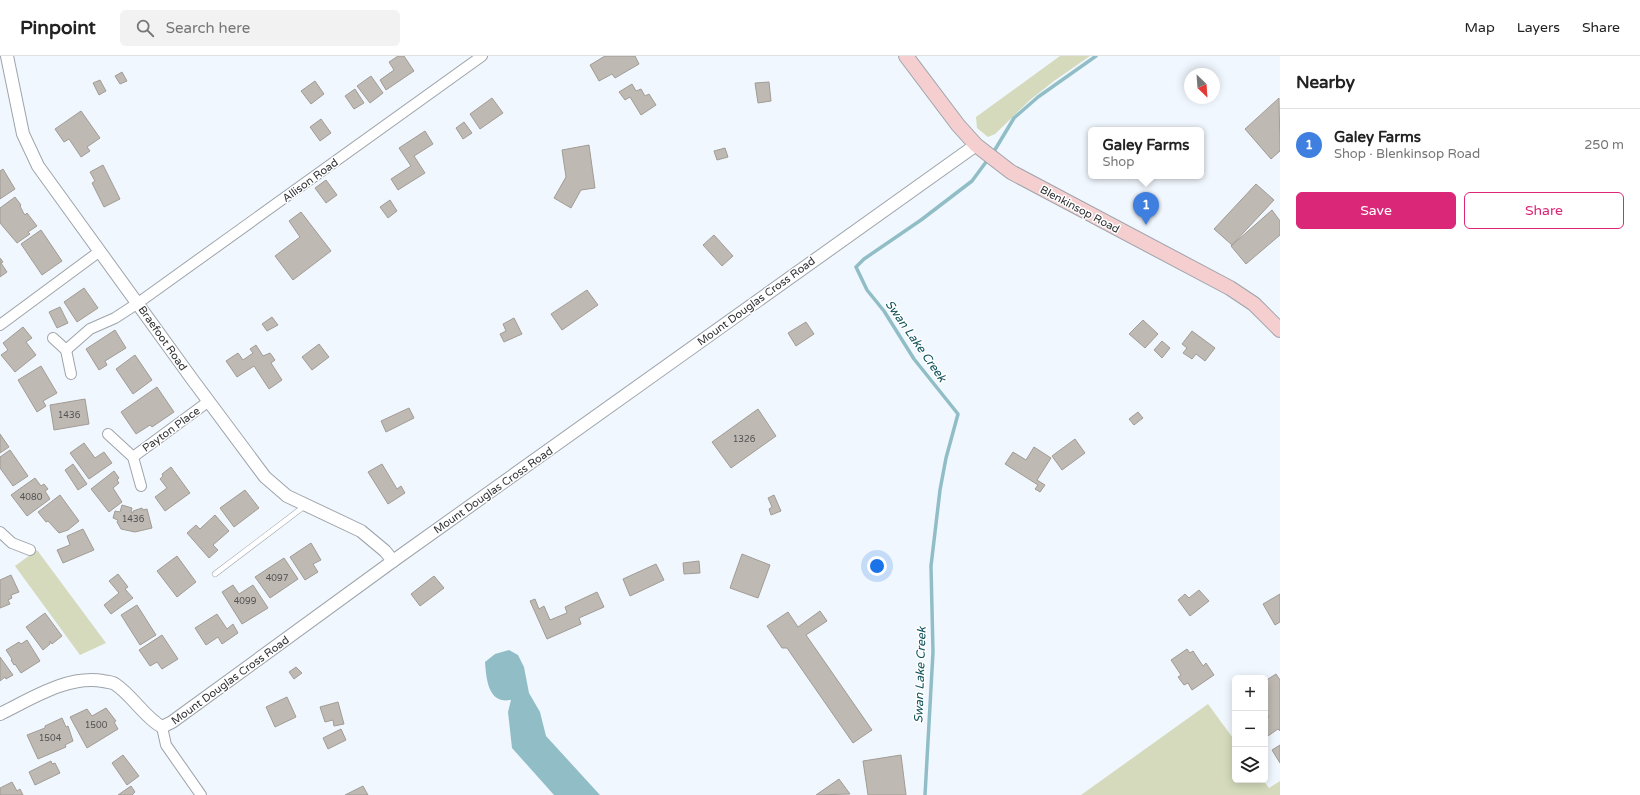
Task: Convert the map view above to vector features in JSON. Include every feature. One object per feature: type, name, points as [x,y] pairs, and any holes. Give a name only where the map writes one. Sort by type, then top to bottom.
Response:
[{"type":"main road","name":"Blenkinsop Road","points":[[906,56],[958,125],[976,145],[1011,172],[1230,288],[1254,304],[1280,330]]},
{"type":"street","name":"Braefoot Road","points":[[7,56],[24,134],[33,156],[49,182],[265,477],[287,496],[307,504],[361,531],[385,551],[393,561]]},
{"type":"street","name":"Allison Road","points":[[66,350],[90,329],[115,318],[138,303],[482,56]]},
{"type":"street","name":"Mount Douglas Cross Road","points":[[0,714],[53,689],[79,680],[97,680],[114,683],[134,699],[155,723],[162,727],[184,713],[393,561],[976,145]]},
{"type":"street","points":[[0,325],[100,251]]},
{"type":"street","points":[[53,338],[66,350],[71,374]]},
{"type":"street","name":"Payton Place","points":[[133,457],[209,401]]},
{"type":"street","name":"Payton Place","points":[[108,434],[133,457],[141,486]]},
{"type":"street","points":[[0,532],[12,544],[30,550]]},
{"type":"street","points":[[162,727],[166,745],[201,795]]},
{"type":"lane","points":[[215,574],[307,504]]},
{"type":"green space","points":[[1060,56],[1090,56],[1030,100],[995,134],[988,137],[977,128],[976,117]]},
{"type":"green space","points":[[37,550],[106,643],[80,655],[15,566]]},
{"type":"green space","points":[[1208,704],[1232,737],[1232,783],[1265,783],[1269,788],[1280,781],[1280,795],[1081,795]]},
{"type":"water","points":[[509,650],[518,655],[524,667],[529,693],[540,712],[546,736],[600,795],[554,795],[512,748],[508,712],[511,700],[502,700],[497,698],[490,690],[485,662],[495,654]]},
{"type":"building","points":[[398,56],[404,56],[414,71],[386,90],[380,80],[394,70],[389,62]]},
{"type":"building","points":[[605,56],[635,56],[639,64],[615,78],[612,74],[599,81],[590,65]]},
{"type":"building","points":[[122,72],[127,81],[120,84],[115,76]]},
{"type":"building","points":[[371,76],[383,93],[370,103],[357,86]]},
{"type":"building","points":[[100,80],[106,91],[99,95],[93,83]]},
{"type":"building","points":[[315,81],[324,94],[311,104],[301,91]]},
{"type":"building","points":[[769,82],[771,101],[758,103],[755,83]]},
{"type":"building","points":[[632,84],[636,91],[641,89],[645,96],[649,94],[656,105],[641,115],[630,97],[625,100],[619,92]]},
{"type":"building","points":[[355,89],[364,103],[354,109],[345,96]]},
{"type":"building","points":[[492,98],[503,113],[480,129],[470,114]]},
{"type":"building","points":[[1279,98],[1280,151],[1271,159],[1245,129]]},
{"type":"building","points":[[81,111],[100,138],[87,147],[90,151],[81,157],[69,139],[64,142],[55,129]]},
{"type":"building","points":[[321,119],[331,133],[320,141],[310,127]]},
{"type":"building","points":[[464,122],[472,133],[463,139],[456,128]]},
{"type":"building","points":[[425,131],[433,144],[414,156],[425,173],[398,190],[391,179],[411,166],[399,148]]},
{"type":"building","points":[[589,145],[595,188],[581,190],[571,208],[554,198],[566,177],[562,150]]},
{"type":"building","points":[[725,148],[728,157],[717,160],[714,151]]},
{"type":"building","points":[[103,165],[120,199],[104,207],[92,183],[95,181],[90,172]]},
{"type":"building","points":[[3,169],[15,189],[0,199],[0,171]]},
{"type":"building","points":[[326,180],[337,195],[326,203],[315,188]]},
{"type":"building","points":[[1256,184],[1274,200],[1232,245],[1214,229]]},
{"type":"building","points":[[15,197],[21,205],[20,206],[25,215],[27,213],[37,226],[28,232],[30,234],[17,243],[0,223],[0,208]]},
{"type":"building","points":[[390,200],[397,211],[388,218],[380,207]]},
{"type":"building","points":[[1272,210],[1280,221],[1280,235],[1246,264],[1231,246]]},
{"type":"building","points":[[301,212],[331,251],[293,280],[275,256],[300,237],[289,221]]},
{"type":"building","points":[[41,230],[62,261],[42,275],[21,244]]},
{"type":"building","points":[[714,235],[733,256],[722,266],[703,245]]},
{"type":"building","points":[[0,258],[3,262],[1,263],[7,272],[0,277]]},
{"type":"building","points":[[84,288],[98,308],[77,322],[64,302]]},
{"type":"building","points":[[587,290],[598,305],[562,330],[551,314]]},
{"type":"building","points":[[60,307],[68,323],[57,328],[49,312]]},
{"type":"building","points":[[272,317],[278,325],[267,331],[262,324]]},
{"type":"building","points":[[514,318],[522,334],[504,342],[500,334],[506,331],[503,324]]},
{"type":"building","points":[[1143,320],[1158,334],[1145,348],[1129,334]]},
{"type":"building","points":[[806,322],[814,334],[796,346],[788,333]]},
{"type":"building","points":[[23,327],[32,338],[26,342],[36,355],[15,372],[1,355],[8,350],[3,343]]},
{"type":"building","points":[[115,330],[126,348],[105,361],[107,365],[99,370],[86,349]]},
{"type":"building","points":[[1192,331],[1215,348],[1205,361],[1196,354],[1192,359],[1183,353],[1187,348],[1182,344]]},
{"type":"building","points":[[1162,341],[1170,348],[1162,358],[1154,350]]},
{"type":"building","points":[[319,344],[329,357],[312,370],[302,357]]},
{"type":"building","points":[[256,345],[263,356],[270,353],[275,360],[271,363],[282,380],[269,389],[254,366],[237,377],[226,361],[238,353],[243,360],[253,353],[250,349]]},
{"type":"building","points":[[135,355],[152,380],[133,394],[116,369]]},
{"type":"building","points":[[41,366],[57,393],[43,401],[46,406],[37,412],[18,380]]},
{"type":"building","points":[[157,387],[174,412],[152,427],[150,425],[136,434],[121,412]]},
{"type":"building","points":[[85,399],[89,424],[54,430],[50,405]]},
{"type":"building","points":[[409,408],[414,418],[386,432],[381,421]]},
{"type":"building","points":[[758,409],[776,436],[731,468],[712,442]]},
{"type":"building","points":[[1138,412],[1143,418],[1134,425],[1129,419]]},
{"type":"building","points":[[0,434],[9,447],[0,453]]},
{"type":"building","points":[[1075,439],[1085,453],[1062,470],[1052,456]]},
{"type":"building","points":[[84,443],[95,458],[104,452],[112,463],[89,479],[70,453]]},
{"type":"building","points":[[1034,447],[1051,458],[1037,480],[1045,485],[1040,492],[1035,489],[1038,485],[1005,464],[1013,452],[1026,460]]},
{"type":"building","points":[[10,450],[28,476],[13,486],[0,468],[0,457]]},
{"type":"building","points":[[73,464],[87,484],[78,490],[65,470]]},
{"type":"building","points":[[382,464],[397,489],[401,486],[405,493],[388,504],[368,472]]},
{"type":"building","points":[[171,467],[190,493],[165,511],[155,497],[167,488],[160,479],[163,476],[162,474]]},
{"type":"building","points":[[114,471],[119,478],[117,480],[119,483],[113,488],[122,502],[109,512],[91,489]]},
{"type":"building","points":[[35,478],[41,486],[44,484],[48,489],[45,491],[50,499],[27,516],[11,495]]},
{"type":"building","points":[[245,490],[259,508],[234,527],[220,508]]},
{"type":"building","points":[[60,495],[79,521],[68,530],[59,533],[48,521],[46,522],[38,512]]},
{"type":"building","points":[[774,495],[781,511],[771,515],[769,509],[772,507],[768,498]]},
{"type":"building","points":[[122,505],[132,508],[131,512],[133,513],[133,511],[142,508],[143,510],[147,509],[152,528],[135,532],[121,529],[117,522],[118,520],[113,518],[115,511],[120,512]]},
{"type":"building","points":[[215,515],[229,531],[213,545],[218,550],[209,558],[187,533],[196,525],[200,529]]},
{"type":"building","points":[[83,529],[94,550],[63,563],[57,550],[70,545],[67,536]]},
{"type":"building","points":[[311,543],[321,560],[313,564],[318,572],[305,580],[290,557]]},
{"type":"building","points":[[742,554],[770,565],[758,598],[730,588]]},
{"type":"building","points":[[177,556],[196,582],[177,597],[157,571]]},
{"type":"building","points":[[284,558],[298,579],[270,598],[255,577]]},
{"type":"building","points":[[699,561],[700,573],[684,574],[683,563]]},
{"type":"building","points":[[656,564],[664,580],[630,596],[623,579]]},
{"type":"building","points":[[118,574],[128,587],[125,589],[133,598],[111,614],[104,605],[119,593],[109,581]]},
{"type":"building","points":[[11,575],[19,592],[11,595],[12,598],[8,600],[10,604],[0,608],[0,580]]},
{"type":"building","points":[[434,576],[444,588],[420,606],[411,594]]},
{"type":"building","points":[[233,585],[239,594],[253,585],[268,608],[242,624],[222,592]]},
{"type":"building","points":[[1199,590],[1209,601],[1190,616],[1178,600],[1185,594],[1189,598]]},
{"type":"building","points":[[597,592],[604,607],[579,618],[581,624],[547,639],[530,601],[535,599],[539,609],[544,606],[550,620],[567,613],[565,607]]},
{"type":"building","points":[[1280,594],[1280,622],[1275,625],[1263,604]]},
{"type":"building","points":[[137,605],[156,635],[140,645],[121,615]]},
{"type":"building","points":[[820,611],[827,621],[806,635],[872,730],[853,743],[787,648],[782,648],[767,626],[788,612],[798,627]]},
{"type":"building","points":[[45,613],[62,636],[52,644],[50,641],[50,644],[43,650],[26,627]]},
{"type":"building","points":[[217,614],[227,629],[233,624],[238,633],[222,644],[218,637],[206,645],[195,628]]},
{"type":"building","points":[[162,635],[178,659],[162,669],[157,662],[150,666],[139,650]]},
{"type":"building","points":[[27,640],[40,661],[21,673],[15,664],[14,665],[6,650],[19,642],[21,644]]},
{"type":"building","points":[[1187,649],[1190,653],[1193,651],[1203,666],[1206,663],[1214,675],[1192,690],[1188,683],[1184,685],[1178,677],[1181,675],[1171,660]]},
{"type":"building","points":[[0,657],[13,675],[6,679],[5,677],[0,681]]},
{"type":"building","points":[[296,667],[302,673],[294,679],[289,672]]},
{"type":"building","points":[[1276,674],[1280,680],[1280,731],[1278,729],[1268,736],[1269,717],[1268,679]]},
{"type":"building","points":[[287,697],[296,717],[275,727],[266,707]]},
{"type":"building","points":[[338,702],[344,724],[334,726],[333,720],[325,722],[320,707]]},
{"type":"building","points":[[106,708],[116,721],[114,722],[118,729],[87,748],[70,717],[87,709],[92,716]]},
{"type":"building","points":[[62,718],[66,727],[68,726],[73,741],[65,745],[66,747],[38,759],[27,735],[45,728],[45,726]]},
{"type":"building","points":[[341,729],[346,740],[328,749],[323,738]]},
{"type":"building","points":[[1280,745],[1280,763],[1272,750]]},
{"type":"building","points":[[123,755],[139,776],[127,785],[112,763]]},
{"type":"building","points":[[901,755],[906,795],[868,795],[863,761]]},
{"type":"building","points":[[51,761],[52,764],[55,763],[60,773],[35,785],[29,772]]},
{"type":"building","points":[[839,779],[850,794],[816,795]]},
{"type":"building","points":[[12,782],[17,791],[20,789],[23,795],[0,795],[0,788]]},
{"type":"building","points":[[131,786],[135,792],[132,795],[118,795]]},
{"type":"building","points":[[363,786],[368,795],[345,795]]},
{"type":"waterway","name":"Swan Lake Creek","points":[[993,153],[1014,118],[1038,97],[1096,56]]},
{"type":"waterway","name":"Swan Lake Creek","points":[[925,795],[933,652],[931,566],[940,490],[946,458],[958,414],[914,359],[884,311],[867,290],[856,267],[864,259],[921,220],[972,181],[989,158]]},
{"type":"place","name":"Galey Farms","points":[[1146,225]]}]
